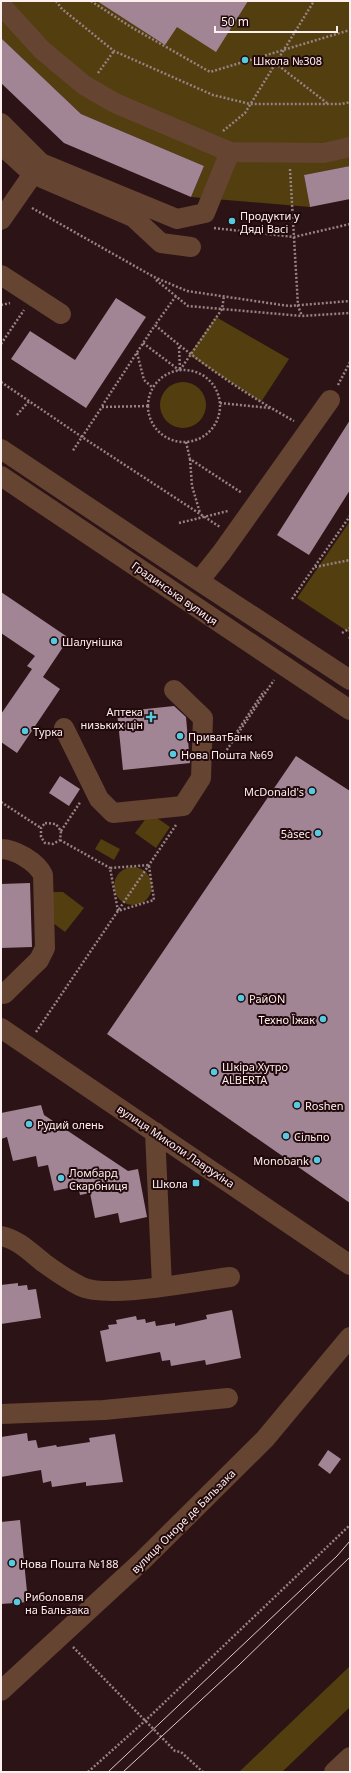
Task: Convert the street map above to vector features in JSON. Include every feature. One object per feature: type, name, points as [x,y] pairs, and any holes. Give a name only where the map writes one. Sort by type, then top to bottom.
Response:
[{"type":"street","points":[[1,5],[42,50],[84,85],[115,102],[230,152],[324,153],[350,147]]},
{"type":"street","points":[[1,123],[37,169],[177,218],[205,213],[230,152]]},
{"type":"street","points":[[1,145],[37,169],[133,217],[161,243],[191,247]]},
{"type":"street","points":[[1,220],[37,169]]},
{"type":"street","points":[[1,275],[61,314]]},
{"type":"street","points":[[199,582],[234,536],[330,400]]},
{"type":"street","name":"Градинська вулиця","points":[[1,448],[199,582],[350,680]]},
{"type":"street","name":"Градинська вулиця","points":[[1,476],[350,710]]},
{"type":"street","points":[[64,728],[99,799],[113,813],[183,806],[201,778],[203,718],[174,690]]},
{"type":"street","points":[[1,849],[7,849],[21,855],[38,867],[43,875],[45,948],[39,960],[4,994]]},
{"type":"street","name":"вулиця Миколи Лаврухіна","points":[[1,1028],[350,1265]]},
{"type":"street","points":[[155,1132],[162,1286]]},
{"type":"street","points":[[1,1236],[20,1244],[44,1263],[81,1287],[100,1292],[230,1277]]},
{"type":"street","name":"вулиця Оноре де Бальзака","points":[[1,1691],[142,1562],[265,1439],[350,1337]]},
{"type":"street","points":[[1,1414],[104,1410],[228,1398]]},
{"type":"street","points":[[334,1772],[350,1757]]},
{"type":"path","points":[[56,1],[62,9],[114,51],[213,95],[250,104],[342,104],[350,102]]},
{"type":"path","points":[[91,1],[131,27],[210,72],[350,30]]},
{"type":"path","points":[[209,143],[245,113],[314,1]]},
{"type":"path","points":[[96,76],[114,51]]},
{"type":"path","points":[[275,63],[328,104]]},
{"type":"path","points":[[290,153],[298,306],[302,316]]},
{"type":"path","points":[[16,198],[154,277],[187,291],[289,306],[350,301]]},
{"type":"path","points":[[206,226],[221,230],[294,237],[350,224]]},
{"type":"path","points":[[154,277],[188,306],[302,316],[350,312]]},
{"type":"path","points":[[1,305],[34,296]]},
{"type":"path","points":[[1,344],[34,296]]},
{"type":"path","points":[[72,452],[155,325],[176,296]]},
{"type":"path","points":[[180,370],[222,309],[224,296]]},
{"type":"path","points":[[155,325],[189,355],[271,408],[309,430]]},
{"type":"path","points":[[143,343],[180,370]]},
{"type":"path","points":[[178,346],[180,370]]},
{"type":"path","points":[[137,353],[144,380],[152,387]]},
{"type":"path","points":[[330,400],[350,362]]},
{"type":"path","points":[[176,370],[180,370],[190,370],[203,374],[213,383],[219,395],[221,409],[217,422],[208,434],[195,441],[180,442],[166,438],[155,428],[148,415],[147,400],[152,387],[162,376],[176,370]]},
{"type":"path","points":[[1,382],[82,437],[234,536]]},
{"type":"path","points":[[17,415],[29,401]]},
{"type":"path","points":[[220,403],[271,408]]},
{"type":"path","points":[[102,407],[148,406]]},
{"type":"path","points":[[186,442],[190,459],[192,486],[201,514]]},
{"type":"path","points":[[190,459],[257,503]]},
{"type":"path","points":[[179,523],[206,518],[257,503]]},
{"type":"path","points":[[292,599],[350,516]]},
{"type":"path","points":[[314,567],[350,560]]},
{"type":"path","points":[[342,633],[350,628]]},
{"type":"path","points":[[218,762],[277,675]]},
{"type":"path","points":[[60,840],[61,831],[92,785]]},
{"type":"path","points":[[1,802],[41,828]]},
{"type":"path","points":[[34,1035],[179,820]]},
{"type":"path","points":[[60,840],[53,844],[45,843],[41,837],[41,828],[45,824],[56,824],[61,831]]},
{"type":"path","points":[[60,840],[110,868]]},
{"type":"path","points":[[118,911],[154,900],[148,865]]},
{"type":"path","points":[[88,1772],[146,1720],[350,1525]]},
{"type":"path","points":[[72,1645],[175,1750],[181,1752],[203,1772]]},
{"type":"shaded area","points":[[1,1],[350,1],[350,166],[304,175],[310,207],[191,197],[204,166],[81,114],[1,38]]},
{"type":"shaded area","points":[[216,317],[289,359],[261,402],[189,355]]},
{"type":"shaded area","points":[[183,382],[196,386],[202,392],[206,405],[202,418],[196,424],[183,428],[170,424],[164,418],[160,405],[164,392],[170,386]]},
{"type":"shaded area","points":[[350,521],[350,633],[297,598]]},
{"type":"shaded area","points":[[150,813],[170,827],[156,848],[135,833]]},
{"type":"shaded area","points":[[101,839],[120,849],[114,860],[95,849]]},
{"type":"shaded area","points":[[133,867],[143,870],[149,876],[152,886],[149,896],[143,902],[133,905],[123,902],[117,896],[114,886],[117,876],[123,870]]},
{"type":"shaded area","points":[[52,892],[63,892],[84,908],[65,932],[45,917]]},
{"type":"shaded area","points":[[350,1666],[350,1707],[282,1772],[239,1772]]},
{"type":"building","points":[[97,1],[248,1],[216,52],[177,27],[165,45]]},
{"type":"building","points":[[1,38],[81,114],[204,166],[191,197],[64,143],[1,83]]},
{"type":"building","points":[[350,166],[350,199],[310,207],[304,175]]},
{"type":"building","points":[[116,298],[146,317],[86,408],[11,359],[30,331],[75,360]]},
{"type":"building","points":[[350,420],[350,490],[309,555],[277,535]]},
{"type":"building","points":[[1,592],[69,638],[43,677],[60,689],[17,753],[1,742],[1,714],[32,669],[27,666],[35,656],[1,633]]},
{"type":"building","points":[[174,706],[186,717],[190,763],[123,770],[117,712]]},
{"type":"building","name":"РайON","points":[[296,756],[350,791],[350,1203],[107,1034]]},
{"type":"building","points":[[60,776],[80,789],[69,806],[49,793]]},
{"type":"building","points":[[30,883],[32,947],[1,948],[1,884]]},
{"type":"building","points":[[41,1105],[44,1115],[128,1171],[138,1169],[147,1217],[120,1223],[118,1213],[95,1218],[90,1193],[80,1195],[78,1186],[54,1191],[48,1165],[38,1167],[36,1156],[13,1161],[7,1137],[1,1139],[1,1113]]},
{"type":"building","points":[[18,1283],[18,1286],[27,1285],[28,1290],[36,1289],[41,1318],[1,1324],[1,1285]]},
{"type":"building","points":[[232,1310],[241,1358],[206,1365],[205,1360],[171,1366],[170,1360],[162,1361],[160,1352],[106,1362],[100,1331],[109,1329],[108,1325],[117,1324],[116,1320],[136,1316],[137,1320],[145,1319],[146,1323],[155,1321],[156,1326],[175,1323],[175,1326],[207,1319],[206,1315]]},
{"type":"building","points":[[27,1433],[28,1441],[36,1440],[38,1448],[90,1442],[89,1438],[115,1434],[123,1482],[86,1486],[86,1482],[52,1487],[51,1481],[43,1483],[41,1470],[1,1477],[1,1437]]},
{"type":"building","points":[[328,1450],[341,1459],[330,1474],[318,1465]]},
{"type":"building","points":[[20,1520],[28,1602],[1,1604],[1,1522]]},
{"type":"tram line","points":[[108,1772],[337,1556],[350,1541]]},
{"type":"tram line","points":[[123,1772],[239,1665],[350,1557]]},
{"type":"place","name":"Школа №308","points":[[245,60]]},
{"type":"place","name":"Продукти у Дяді Васі","points":[[232,221]]},
{"type":"place","name":"Шалунішка","points":[[54,641]]},
{"type":"place","name":"Аптека низьких цін","points":[[151,717]]},
{"type":"place","name":"Турка","points":[[25,731]]},
{"type":"place","name":"ПриватБанк","points":[[180,736]]},
{"type":"place","name":"Нова Пошта №69","points":[[173,754]]},
{"type":"place","name":"McDonald's","points":[[312,791]]},
{"type":"place","name":"5àsec","points":[[318,833]]},
{"type":"place","name":"РайON","points":[[241,998]]},
{"type":"place","name":"Техно Їжак","points":[[323,1019]]},
{"type":"place","name":"Шкіра Хутро ALBERTA","points":[[214,1072]]},
{"type":"place","name":"Roshen","points":[[297,1105]]},
{"type":"place","name":"Рудий олень","points":[[29,1124]]},
{"type":"place","name":"Сільпо","points":[[286,1136]]},
{"type":"place","name":"Monobank","points":[[317,1160]]},
{"type":"place","name":"Ломбард Скарбниця","points":[[61,1178]]},
{"type":"place","name":"Школа","points":[[196,1183]]},
{"type":"place","name":"Нова Пошта №188","points":[[12,1563]]},
{"type":"place","name":"Риболовля на Бальзака","points":[[17,1602]]}]
